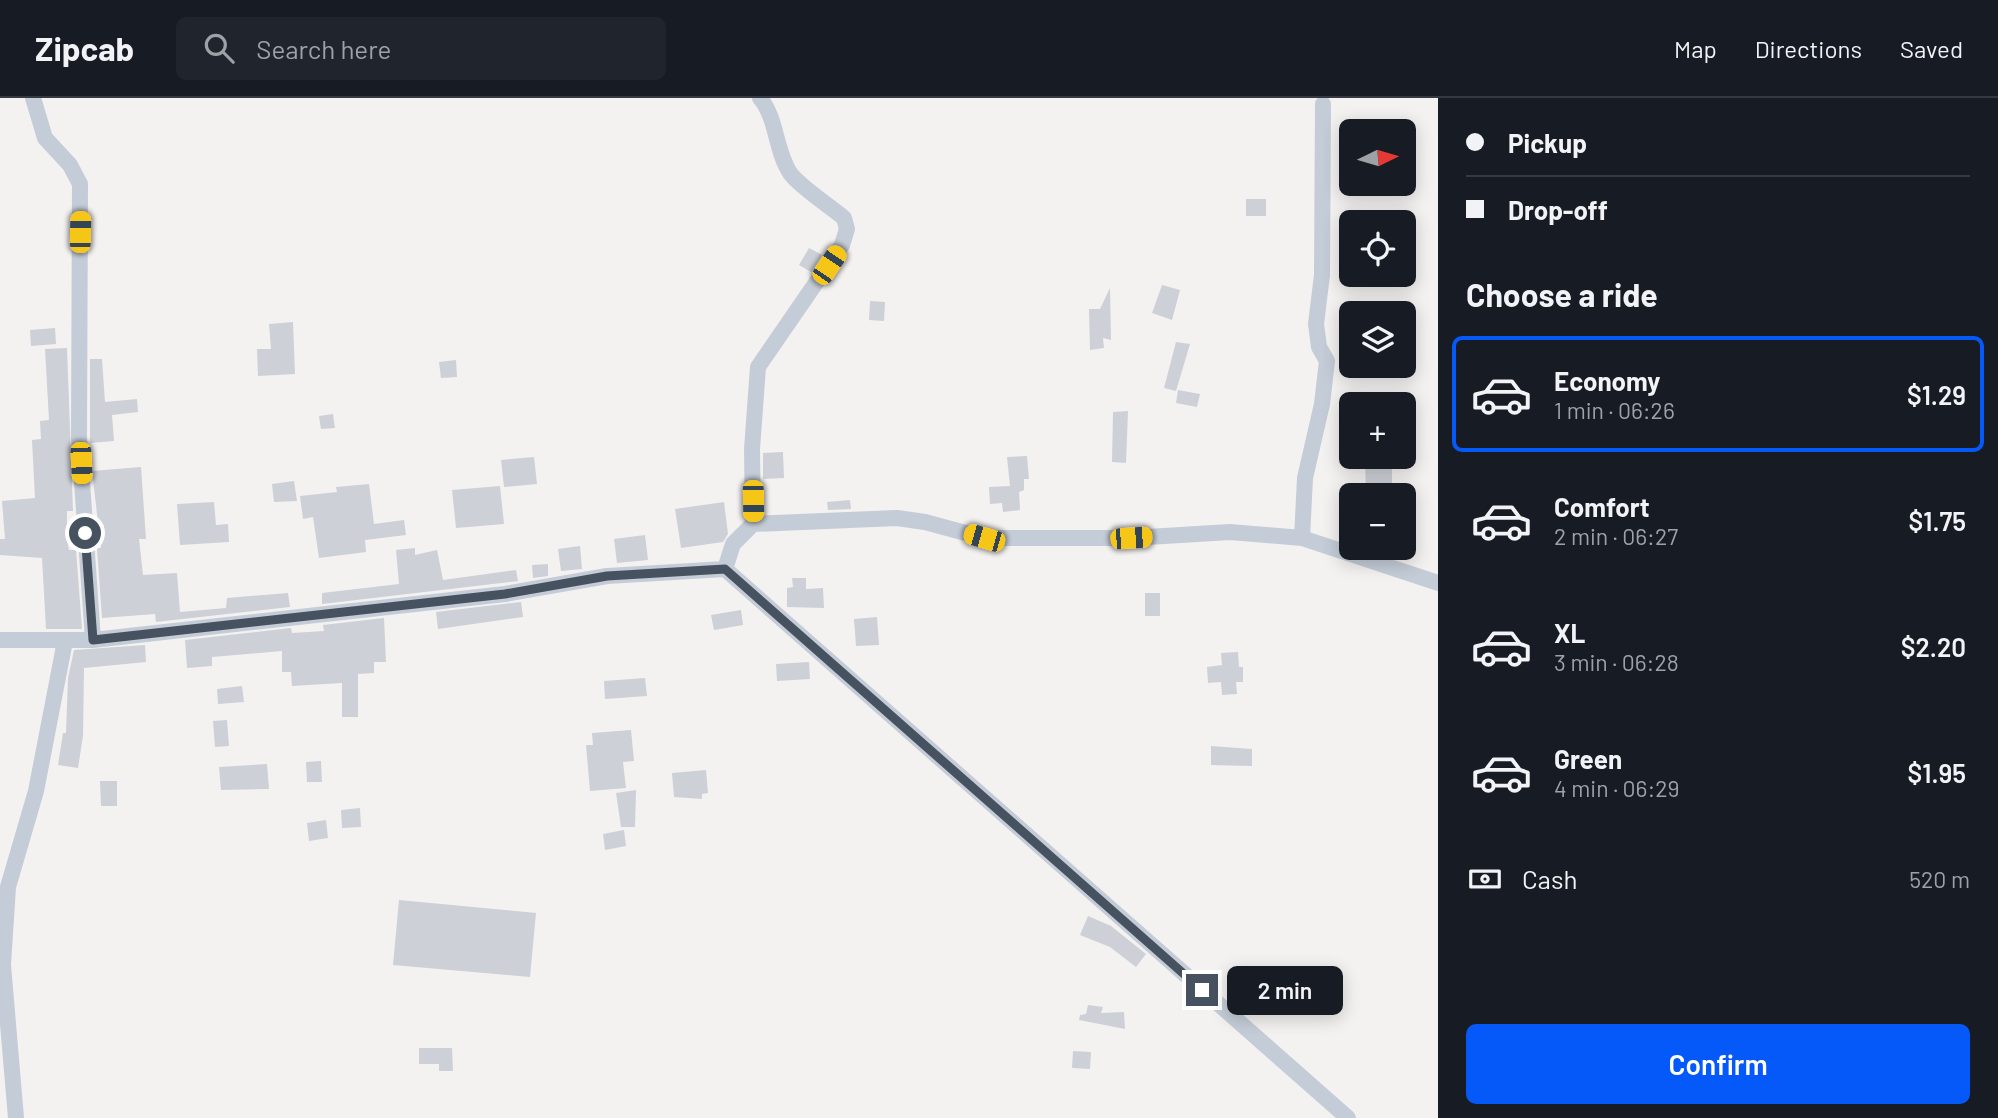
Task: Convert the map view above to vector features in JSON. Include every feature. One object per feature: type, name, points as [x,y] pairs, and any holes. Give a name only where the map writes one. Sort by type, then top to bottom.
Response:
[{"type":"street","points":[[33,98],[45,138],[70,165],[80,184],[79,439],[93,640]]},
{"type":"street","points":[[753,524],[752,449],[758,367],[842,245],[847,229],[844,218],[791,175],[778,148],[767,106],[760,98]]},
{"type":"street","points":[[1302,538],[1305,478],[1322,404],[1327,361],[1319,347],[1316,324],[1322,275],[1323,104]]},
{"type":"street","points":[[725,569],[733,544],[753,524],[897,518],[925,522],[984,538],[1131,538],[1230,532],[1302,538],[1438,583]]},
{"type":"street","points":[[0,640],[93,640],[505,594],[607,576],[725,569],[1348,1118]]},
{"type":"street","points":[[16,1118],[3,965],[8,887],[36,791],[65,641]]},
{"type":"building","points":[[1246,199],[1266,199],[1266,216],[1246,216]]},
{"type":"building","points":[[809,248],[822,255],[811,272],[799,265]]},
{"type":"building","points":[[1162,285],[1180,290],[1172,320],[1152,313]]},
{"type":"building","points":[[1110,288],[1111,340],[1103,338],[1104,348],[1090,350],[1089,309],[1100,309]]},
{"type":"building","points":[[870,301],[885,302],[884,321],[869,320]]},
{"type":"building","points":[[293,322],[295,374],[258,376],[257,349],[271,349],[269,324]]},
{"type":"building","points":[[55,328],[56,344],[31,346],[30,330]]},
{"type":"building","points":[[1176,342],[1190,344],[1176,391],[1164,388]]},
{"type":"building","points":[[67,348],[73,511],[67,511],[67,540],[69,550],[76,550],[82,629],[46,629],[42,558],[0,555],[0,539],[5,539],[2,501],[35,498],[32,440],[41,439],[40,421],[49,420],[45,349]]},
{"type":"building","points":[[90,359],[102,359],[105,402],[137,399],[138,412],[112,415],[114,441],[90,443]]},
{"type":"building","points":[[456,360],[457,377],[441,378],[439,362]]},
{"type":"building","points":[[1178,390],[1200,394],[1197,407],[1176,403]]},
{"type":"building","points":[[1128,411],[1126,463],[1112,462],[1113,412]]},
{"type":"building","points":[[333,414],[335,428],[321,429],[319,416]]},
{"type":"building","points":[[783,452],[784,478],[763,479],[763,453]]},
{"type":"building","points":[[1027,456],[1029,479],[1024,479],[1024,490],[1019,492],[1020,510],[1003,512],[1002,503],[990,504],[989,487],[1010,486],[1007,457]]},
{"type":"building","points":[[534,457],[537,484],[504,487],[501,460]]},
{"type":"building","points":[[141,467],[146,539],[139,539],[143,575],[177,573],[180,612],[226,608],[227,598],[288,593],[290,607],[156,622],[155,614],[102,618],[97,548],[101,548],[92,471]]},
{"type":"building","points":[[1365,469],[1392,469],[1392,483],[1366,483]]},
{"type":"building","points":[[294,481],[297,501],[274,502],[272,484]]},
{"type":"building","points":[[369,484],[374,524],[404,520],[406,535],[365,540],[366,552],[319,558],[313,517],[303,519],[300,496],[337,492],[336,487]]},
{"type":"building","points":[[500,486],[504,524],[456,528],[452,490]]},
{"type":"building","points":[[850,500],[851,509],[828,510],[827,502]]},
{"type":"building","points":[[214,502],[216,525],[228,524],[229,542],[180,545],[177,504]]},
{"type":"building","points":[[724,502],[728,534],[723,542],[681,548],[675,509]]},
{"type":"building","points":[[645,535],[648,560],[617,563],[614,539]]},
{"type":"building","points":[[580,546],[582,569],[561,571],[558,549]]},
{"type":"building","points":[[415,548],[415,555],[437,550],[443,580],[516,570],[518,581],[322,604],[322,593],[399,584],[396,550]]},
{"type":"building","points":[[548,564],[548,576],[533,578],[532,565]]},
{"type":"building","points":[[792,578],[806,578],[806,589],[823,588],[824,608],[787,607],[787,588],[793,587]]},
{"type":"building","points":[[1145,593],[1160,593],[1160,616],[1145,616]]},
{"type":"building","points":[[521,602],[523,617],[438,629],[436,612]]},
{"type":"building","points":[[741,610],[743,625],[714,630],[711,615]]},
{"type":"building","points":[[877,617],[879,645],[856,646],[854,619]]},
{"type":"building","points":[[384,618],[386,662],[374,662],[374,673],[358,674],[358,717],[342,717],[342,683],[292,686],[291,672],[282,672],[282,651],[212,657],[212,666],[187,668],[185,640],[291,628],[292,633],[324,631],[323,625]]},
{"type":"building","points":[[145,645],[146,662],[84,668],[83,736],[78,768],[58,765],[63,733],[66,733],[68,678],[74,650]]},
{"type":"building","points":[[1238,652],[1239,667],[1243,667],[1243,682],[1236,682],[1237,694],[1222,695],[1221,682],[1208,683],[1207,667],[1222,665],[1221,653]]},
{"type":"building","points":[[809,662],[810,679],[777,681],[776,664]]},
{"type":"building","points":[[645,678],[647,696],[605,699],[604,681]]},
{"type":"building","points":[[242,686],[244,702],[218,704],[217,689]]},
{"type":"building","points":[[227,720],[229,746],[215,747],[213,721]]},
{"type":"building","points":[[631,730],[634,761],[623,762],[626,788],[590,791],[586,745],[593,745],[592,733]]},
{"type":"building","points":[[1211,746],[1252,749],[1252,766],[1211,765]]},
{"type":"building","points":[[321,761],[322,782],[307,782],[306,762]]},
{"type":"building","points":[[267,764],[269,789],[221,790],[219,767]]},
{"type":"building","points":[[706,770],[708,793],[702,794],[702,799],[674,797],[672,773]]},
{"type":"building","points":[[100,781],[117,781],[117,806],[101,806]]},
{"type":"building","points":[[636,790],[635,827],[621,827],[616,793]]},
{"type":"building","points":[[360,808],[361,827],[342,828],[341,810]]},
{"type":"building","points":[[326,820],[328,838],[309,841],[307,823]]},
{"type":"building","points":[[624,830],[626,846],[605,850],[603,834]]},
{"type":"building","points":[[399,900],[536,913],[530,977],[393,965]]},
{"type":"building","points":[[1088,916],[1111,926],[1146,954],[1136,967],[1110,947],[1080,935]]},
{"type":"building","points":[[1088,1005],[1103,1007],[1101,1013],[1124,1012],[1125,1029],[1079,1020],[1080,1015],[1086,1014]]},
{"type":"building","points":[[419,1048],[452,1048],[453,1071],[439,1071],[439,1064],[419,1064]]},
{"type":"building","points":[[1073,1051],[1091,1052],[1090,1069],[1072,1068]]},
{"type":"route","points":[[85,533],[93,640],[505,594],[607,576],[725,569],[1202,990]]}]
